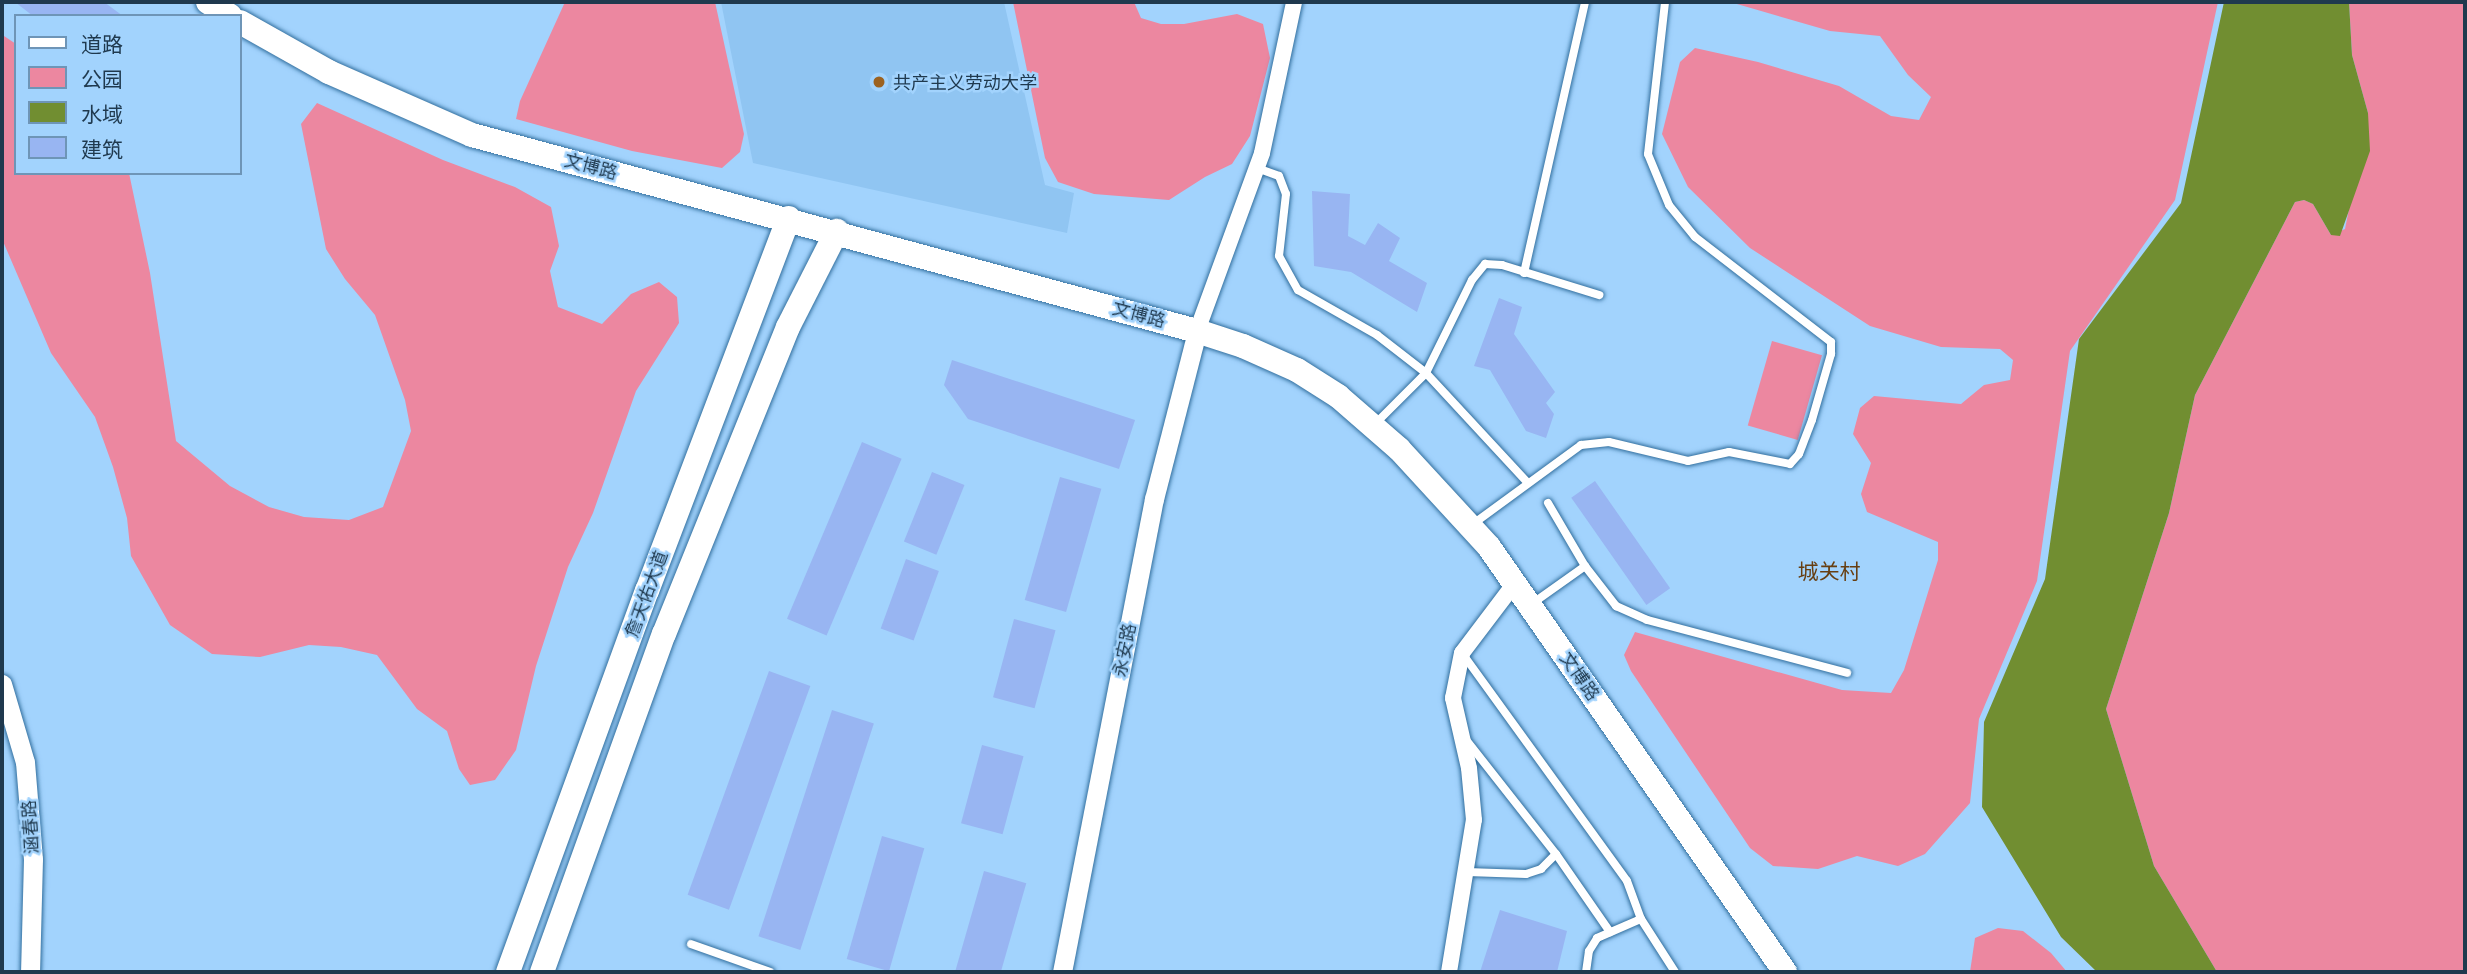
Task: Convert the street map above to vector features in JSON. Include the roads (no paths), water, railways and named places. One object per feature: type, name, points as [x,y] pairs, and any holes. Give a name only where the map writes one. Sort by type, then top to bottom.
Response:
[{"type":"main road","points":[[208,2],[227,14]]},
{"type":"main road","name":"文博路","points":[[242,23],[329,72],[472,135],[789,218],[1197,331],[1243,346],[1297,370],[1338,396],[1374,426],[1437,487],[1471,526],[1531,605],[1785,972]]},
{"type":"main road","name":"詹天佑大道","points":[[508,972],[647,591],[789,218]]},
{"type":"main road","name":"詹天佑大道","points":[[542,972],[664,634],[788,327],[836,231]]},
{"type":"street","points":[[1197,331],[1257,168],[1294,2]]},
{"type":"street","name":"永安路","points":[[1062,972],[1153,499],[1197,331]]},
{"type":"street","points":[[1449,972],[1474,820],[1469,768],[1458,730],[1453,698],[1462,653],[1515,583]]},
{"type":"street","name":"涵春路","points":[[2,684],[25,762],[33,859],[30,972]]},
{"type":"lane","points":[[1524,273],[1585,2]]},
{"type":"lane","points":[[1471,526],[1581,445],[1609,442],[1688,461],[1728,452],[1790,464],[1799,454],[1812,420],[1831,354],[1831,342],[1695,237],[1669,205],[1647,154],[1665,2]]},
{"type":"lane","points":[[1257,168],[1279,176],[1286,194],[1279,256],[1298,290],[1377,335],[1426,373],[1528,483]]},
{"type":"lane","points":[[1374,426],[1426,373],[1472,280],[1485,264],[1502,265],[1599,295]]},
{"type":"lane","points":[[1548,503],[1585,566],[1616,606],[1631,614],[1847,673]]},
{"type":"lane","points":[[1531,605],[1585,566]]},
{"type":"lane","points":[[1462,653],[1627,881],[1640,919],[1675,972]]},
{"type":"lane","points":[[1458,730],[1556,854],[1610,932]]},
{"type":"lane","points":[[1467,872],[1526,874],[1541,869],[1556,854]]},
{"type":"lane","points":[[1586,972],[1589,951],[1597,938],[1640,919]]},
{"type":"lane","points":[[691,944],[771,972]]},
{"type":"water","points":[[2224,2],[2349,2],[2352,55],[2368,113],[2370,151],[2340,236],[2331,235],[2313,204],[2304,200],[2295,202],[2195,395],[2169,513],[2106,709],[2154,866],[2217,972],[2097,972],[2061,937],[1982,807],[1984,722],[2045,579],[2079,339],[2181,203]]},
{"type":"place","name":"共产主义劳动大学","points":[[879,82]]},
{"type":"district","name":"城关村","points":[[1829,571]]}]
